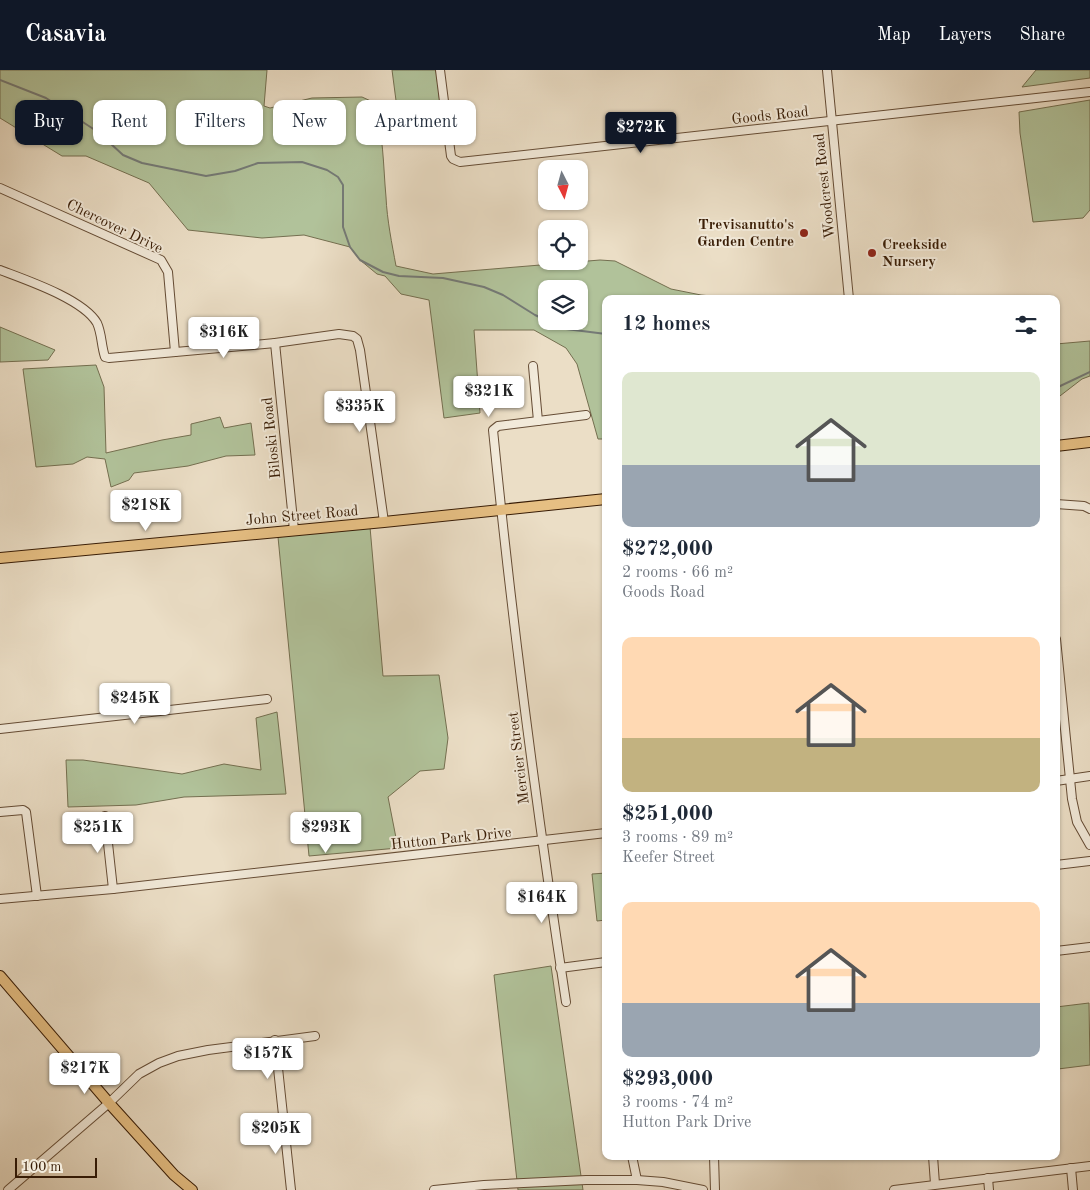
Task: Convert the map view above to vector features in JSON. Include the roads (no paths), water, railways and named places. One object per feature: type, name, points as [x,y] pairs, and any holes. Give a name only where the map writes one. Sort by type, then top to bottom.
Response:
[{"type":"main road","points":[[1060,446],[1090,442]]},
{"type":"main road","name":"John Street Road","points":[[0,558],[384,522],[602,498]]},
{"type":"main road","points":[[0,976],[109,1103],[174,1175],[192,1190]]},
{"type":"street","name":"Goods Road","points":[[440,70],[451,156],[460,162],[1090,92]]},
{"type":"street","name":"Woodcrest Road","points":[[827,70],[849,295]]},
{"type":"street","name":"Chercover Drive","points":[[0,188],[161,260],[168,272],[175,352]]},
{"type":"street","points":[[0,270],[46,289],[84,308],[92,315],[97,324],[101,332],[105,356],[109,358],[275,344],[339,334],[348,334],[357,339],[384,522]]},
{"type":"street","name":"Biloski Road","points":[[275,344],[294,530]]},
{"type":"street","points":[[533,366],[538,421],[586,415]]},
{"type":"street","name":"Mercier Street","points":[[538,421],[498,426],[493,430],[501,510],[542,842],[566,1002]]},
{"type":"street","points":[[1060,504],[1084,506],[1090,509]]},
{"type":"street","points":[[1060,676],[1072,799],[1077,822],[1090,845]]},
{"type":"street","points":[[0,729],[267,699]]},
{"type":"street","points":[[1060,780],[1090,776]]},
{"type":"street","points":[[0,812],[23,810],[26,812],[37,896]]},
{"type":"street","points":[[105,816],[113,889]]},
{"type":"street","name":"Hutton Park Drive","points":[[0,899],[113,889],[542,842],[602,834]]},
{"type":"street","points":[[1060,865],[1090,861]]},
{"type":"street","points":[[1060,951],[1090,947]]},
{"type":"street","points":[[560,968],[602,963]]},
{"type":"street","points":[[8,1190],[109,1103],[139,1074],[159,1063],[178,1056],[208,1050],[315,1036]]},
{"type":"street","points":[[275,1040],[291,1190]]},
{"type":"street","points":[[246,1121],[283,1118]]},
{"type":"street","points":[[633,1160],[637,1180]]},
{"type":"street","points":[[714,1160],[715,1190]]},
{"type":"street","points":[[933,1160],[935,1184]]},
{"type":"street","points":[[894,1190],[1090,1166]]},
{"type":"street","points":[[1071,1168],[1073,1190]]},
{"type":"street","points":[[988,1178],[989,1190]]},
{"type":"street","points":[[434,1190],[586,1180],[663,1182],[703,1190]]},
{"type":"waterway","points":[[0,80],[46,98],[98,132],[123,155],[142,163],[206,176],[235,171],[258,163],[302,162],[327,170],[338,177],[343,185],[343,227],[350,247],[360,260],[383,272],[399,276],[443,278],[484,287],[503,295],[538,316]]},
{"type":"waterway","points":[[574,330],[602,334]]},
{"type":"waterway","points":[[1060,386],[1090,372]]},
{"type":"place","name":"Trevisanutto's Garden Centre","points":[[804,233]]},
{"type":"place","name":"Creekside Nursery","points":[[872,253]]}]
